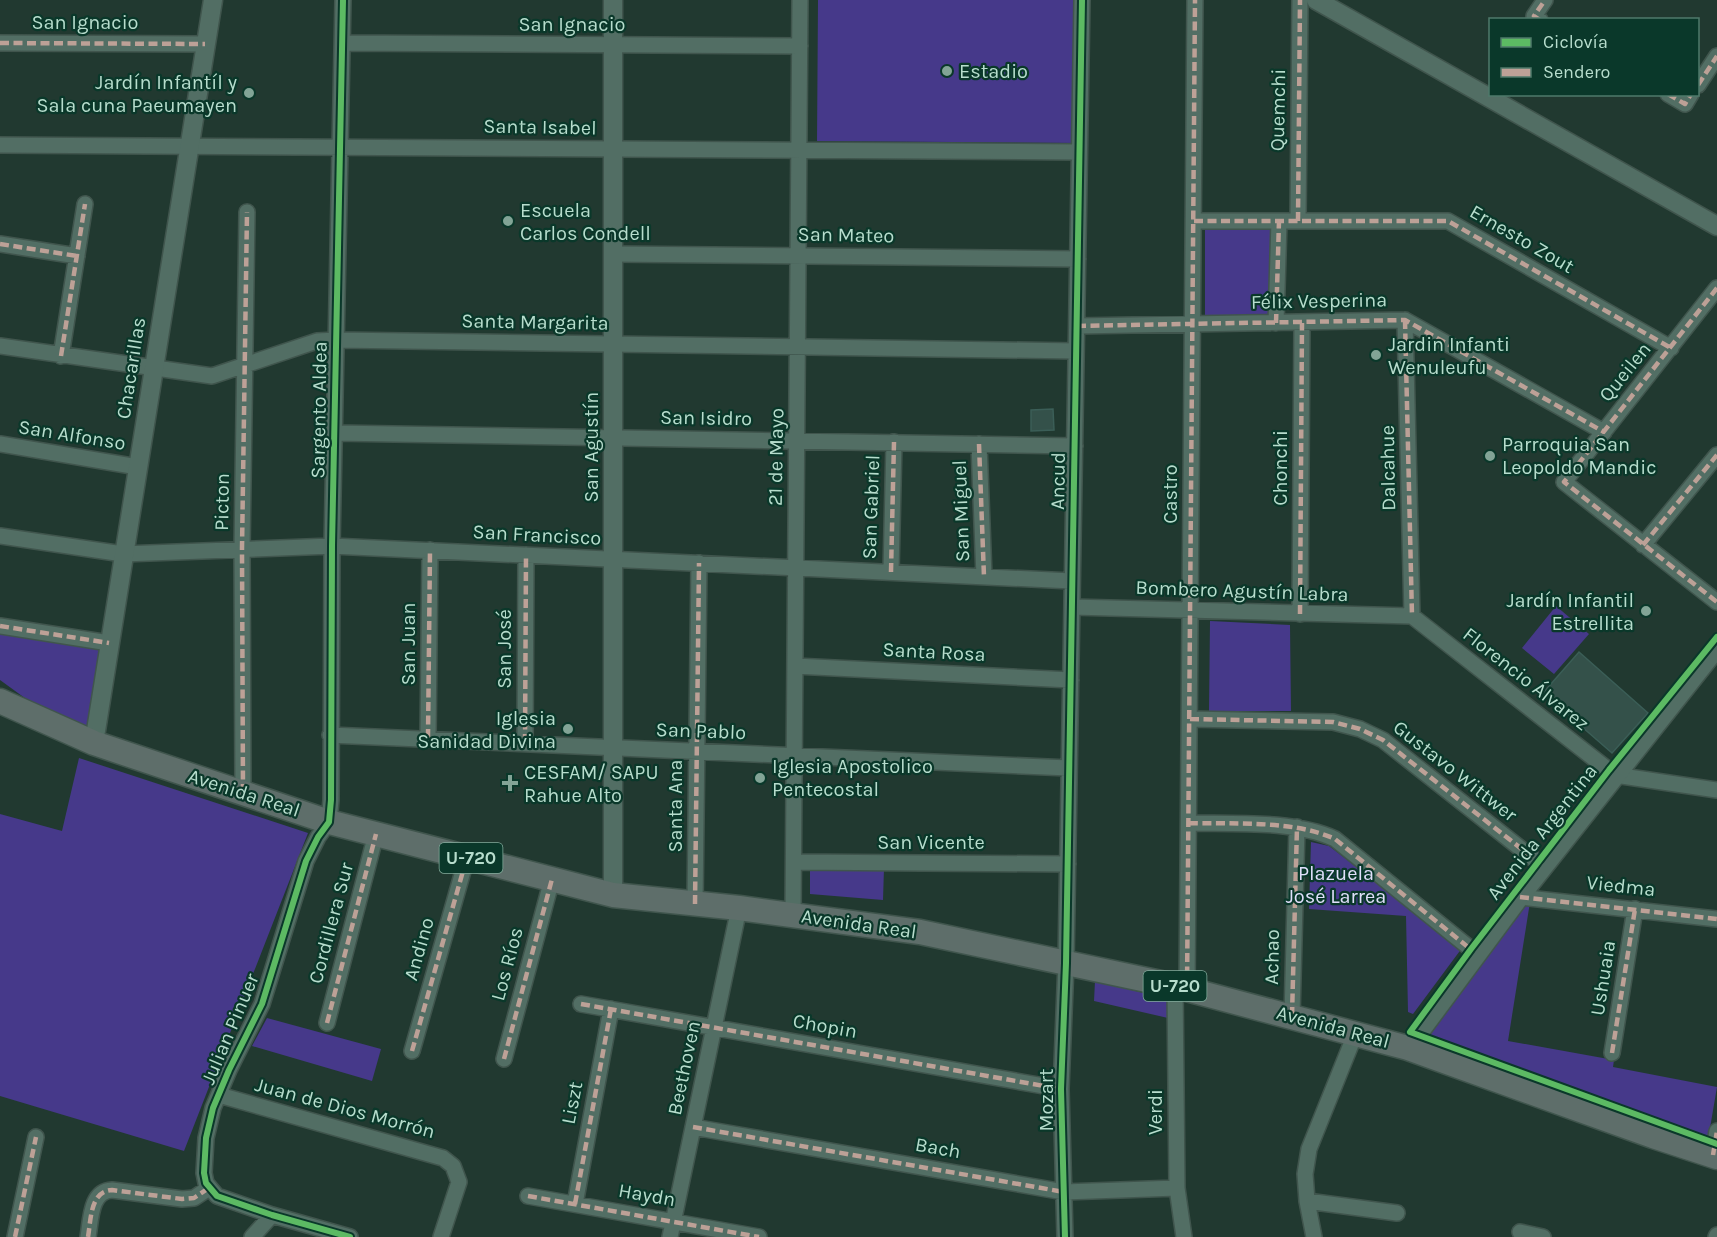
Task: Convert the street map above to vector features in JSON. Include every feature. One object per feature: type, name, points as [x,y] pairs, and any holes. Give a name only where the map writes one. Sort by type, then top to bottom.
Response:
[{"type":"main road","name":"Avenida Real","points":[[0,701],[94,743],[329,822],[613,895],[739,908],[920,932],[1181,987],[1356,1032],[1408,1048],[1715,1156]]},
{"type":"street","name":"Chacarillas","points":[[94,743],[213,0]]},
{"type":"street","name":"Sargento Aldea","points":[[329,822],[343,0]]},
{"type":"street","name":"San Agustín","points":[[613,0],[613,895]]},
{"type":"street","name":"21 de Mayo","points":[[793,915],[801,0]]},
{"type":"street","name":"Ancud","points":[[1066,963],[1082,0]]},
{"type":"street","name":"Castro","points":[[1181,987],[1189,823],[1196,0]]},
{"type":"street","name":"Quemchi","points":[[1298,221],[1300,0]]},
{"type":"street","points":[[1316,0],[1717,226]]},
{"type":"street","points":[[1537,18],[1545,0]]},
{"type":"street","name":"San Ignacio","points":[[0,43],[206,44]]},
{"type":"street","name":"San Ignacio","points":[[342,44],[800,45]]},
{"type":"street","points":[[1699,83],[1717,56]]},
{"type":"street","name":"Santa Isabel","points":[[0,145],[1079,152]]},
{"type":"street","points":[[62,356],[85,204]]},
{"type":"street","name":"Picton","points":[[243,793],[242,549],[247,212]]},
{"type":"street","name":"Ernesto Zout","points":[[1194,221],[1448,221],[1671,348]]},
{"type":"street","points":[[1276,323],[1279,221]]},
{"type":"street","points":[[0,244],[77,256]]},
{"type":"street","name":"San Mateo","points":[[613,254],[1078,259]]},
{"type":"street","name":"Queilen","points":[[1643,545],[1564,482],[1717,288]]},
{"type":"street","name":"Félix Vesperina","points":[[1077,326],[1406,320],[1604,432]]},
{"type":"street","name":"Dalcahue","points":[[1406,320],[1412,616]]},
{"type":"street","name":"Chonchi","points":[[1300,614],[1302,323]]},
{"type":"street","name":"Santa Margarita","points":[[0,346],[212,376],[317,341],[338,340],[1076,351]]},
{"type":"street","name":"San Isidro","points":[[336,433],[1075,446]]},
{"type":"street","name":"San Gabriel","points":[[891,572],[894,442]]},
{"type":"street","name":"San Alfonso","points":[[0,444],[138,467]]},
{"type":"street","name":"San Miguel","points":[[979,444],[984,577]]},
{"type":"street","points":[[1717,455],[1643,545],[1717,602]]},
{"type":"street","name":"San Francisco","points":[[0,536],[123,554],[332,546],[1072,581]]},
{"type":"street","name":"San Juan","points":[[429,738],[430,550]]},
{"type":"street","name":"San José","points":[[525,555],[525,743]]},
{"type":"street","name":"Santa Ana","points":[[695,904],[699,563]]},
{"type":"street","name":"Bombero Agustín Labra","points":[[1072,607],[1412,616]]},
{"type":"street","name":"Florencio Álvarez","points":[[1412,616],[1615,775]]},
{"type":"street","points":[[0,626],[109,643]]},
{"type":"street","name":"Avenida Argentina","points":[[1408,1048],[1520,897],[1717,648]]},
{"type":"street","name":"Santa Rosa","points":[[795,666],[1071,680]]},
{"type":"street","name":"Gustavo Wittwer","points":[[1190,719],[1333,722],[1366,731],[1383,740],[1544,867]]},
{"type":"street","name":"San Pablo","points":[[330,735],[1069,768]]},
{"type":"street","points":[[1615,775],[1717,790]]},
{"type":"street","name":"Julian Pinuer","points":[[209,1188],[204,1173],[204,1155],[209,1121],[245,1036],[262,1004],[306,861],[318,837],[329,822]]},
{"type":"street","points":[[1189,823],[1297,827],[1335,839],[1477,954]]},
{"type":"street","name":"Achao","points":[[1292,1016],[1297,827]]},
{"type":"street","name":"Cordillera Sur","points":[[327,1023],[376,834]]},
{"type":"street","name":"Andino","points":[[412,1051],[467,857]]},
{"type":"street","name":"San Vicente","points":[[794,862],[1068,864]]},
{"type":"street","name":"Los Ríos","points":[[504,1059],[552,879]]},
{"type":"street","name":"Viedma","points":[[1520,897],[1717,919]]},
{"type":"street","name":"Beethoven","points":[[670,1237],[739,908]]},
{"type":"street","name":"Ushuaia","points":[[1612,1053],[1635,909]]},
{"type":"street","name":"Mozart","points":[[1065,1237],[1061,1089],[1066,963]]},
{"type":"street","name":"Verdi","points":[[1181,987],[1177,1188],[1184,1237]]},
{"type":"street","name":"Chopin","points":[[581,1004],[1061,1089]]},
{"type":"street","name":"Liszt","points":[[575,1204],[611,1009]]},
{"type":"street","points":[[1314,1237],[1306,1201],[1305,1174],[1309,1149],[1356,1032]]},
{"type":"street","name":"Juan de Dios Morrón","points":[[219,1095],[443,1158],[456,1171],[459,1182],[441,1237]]},
{"type":"street","name":"Bach","points":[[693,1127],[1064,1192],[1177,1188]]},
{"type":"street","points":[[1715,1156],[1717,1131]]},
{"type":"street","points":[[15,1237],[36,1137]]},
{"type":"street","points":[[88,1237],[95,1200],[104,1191],[112,1190],[182,1199],[194,1198],[209,1188],[217,1196],[272,1215],[350,1237]]},
{"type":"street","name":"Haydn","points":[[528,1196],[759,1237]]},
{"type":"street","points":[[1306,1201],[1397,1213]]},
{"type":"street","points":[[252,1237],[272,1215]]},
{"type":"street","points":[[1520,1233],[1543,1237]]},
{"type":"green space","name":"Estadio","points":[[818,0],[1077,0],[1076,143],[817,141]]},
{"type":"green space","points":[[1205,228],[1270,229],[1270,316],[1205,316]]},
{"type":"green space","points":[[1556,606],[1589,634],[1554,674],[1522,648]]},
{"type":"green space","points":[[1210,621],[1290,625],[1291,711],[1209,711]]},
{"type":"green space","points":[[0,632],[107,647],[94,729],[40,709],[0,680]]},
{"type":"green space","points":[[79,758],[308,833],[184,1151],[0,1096],[0,814],[62,831]]},
{"type":"green space","name":"Plazuela José Larrea","points":[[1311,842],[1329,846],[1462,948],[1413,1014],[1408,1012],[1406,916],[1309,909]]},
{"type":"green space","points":[[884,868],[883,900],[810,894],[810,870]]},
{"type":"green space","points":[[1526,902],[1530,902],[1508,1041],[1614,1060],[1613,1067],[1717,1087],[1705,1147],[1431,1046],[1427,1032]]},
{"type":"green space","points":[[1095,981],[1168,999],[1168,1018],[1094,1001]]},
{"type":"green space","points":[[267,1018],[381,1049],[372,1081],[252,1046]]},
{"type":"building","points":[[1053,409],[1054,430],[1031,431],[1031,410]]},
{"type":"building","points":[[1579,652],[1648,713],[1612,753],[1543,693]]},
{"type":"marked path","points":[[1187,989],[1195,0]]},
{"type":"marked path","points":[[1298,221],[1300,0]]},
{"type":"marked path","points":[[1537,18],[1534,16],[1545,0]]},
{"type":"marked path","points":[[0,43],[205,44]]},
{"type":"marked path","points":[[1699,83],[1717,56]]},
{"type":"marked path","points":[[1671,96],[1685,104],[1690,96]]},
{"type":"marked path","points":[[61,356],[85,204]]},
{"type":"marked path","points":[[243,793],[242,549],[247,212]]},
{"type":"marked path","points":[[1194,221],[1448,221],[1671,348]]},
{"type":"marked path","points":[[1276,323],[1279,221]]},
{"type":"marked path","points":[[0,244],[77,256]]},
{"type":"marked path","points":[[1717,288],[1564,482],[1717,602]]},
{"type":"marked path","points":[[1405,320],[1412,616]]},
{"type":"marked path","points":[[1077,326],[1405,320],[1604,432]]},
{"type":"marked path","points":[[1300,614],[1302,323]]},
{"type":"marked path","points":[[891,572],[894,442]]},
{"type":"marked path","points":[[979,444],[984,577]]},
{"type":"marked path","points":[[1643,545],[1717,455]]},
{"type":"marked path","points":[[428,738],[430,550]]},
{"type":"marked path","points":[[525,743],[526,555]]},
{"type":"marked path","points":[[695,904],[699,563]]},
{"type":"marked path","points":[[0,626],[109,643]]},
{"type":"marked path","points":[[1190,719],[1333,722],[1360,729],[1383,740],[1542,865]]},
{"type":"marked path","points":[[1189,823],[1283,826],[1319,833],[1335,839],[1474,952]]},
{"type":"marked path","points":[[1292,1016],[1297,827]]},
{"type":"marked path","points":[[327,1023],[376,834]]},
{"type":"marked path","points":[[412,1051],[467,857]]},
{"type":"marked path","points":[[504,1059],[552,879]]},
{"type":"marked path","points":[[1520,897],[1717,919]]},
{"type":"marked path","points":[[1612,1053],[1635,909]]},
{"type":"marked path","points":[[581,1004],[1061,1089]]},
{"type":"marked path","points":[[575,1204],[611,1009]]},
{"type":"marked path","points":[[693,1127],[1064,1192]]},
{"type":"marked path","points":[[1713,1155],[1717,1131]]},
{"type":"marked path","points":[[15,1237],[36,1137]]},
{"type":"marked path","points":[[88,1237],[93,1207],[99,1195],[105,1192],[112,1190],[182,1199],[194,1198],[209,1188]]},
{"type":"marked path","points":[[528,1196],[759,1237]]},
{"type":"cycle path","points":[[343,0],[329,822],[318,837],[306,861],[262,1004],[213,1108],[206,1138],[204,1173],[206,1183],[217,1196],[272,1215],[350,1237]]},
{"type":"cycle path","points":[[1065,1237],[1061,1089],[1066,963],[1082,0]]},
{"type":"cycle path","points":[[1717,637],[1609,770],[1410,1032],[1717,1144]]},
{"type":"place","name":"Estadio","points":[[947,71]]},
{"type":"place","name":"Jardín Infantíl y Sala cuna Paeumayen","points":[[249,93]]},
{"type":"place","name":"Escuela Carlos Condell","points":[[508,221]]},
{"type":"place","name":"Jardin Infanti Wenuleufu","points":[[1376,355]]},
{"type":"place","name":"Parroquia San Leopoldo Mandic","points":[[1490,456]]},
{"type":"place","name":"Jardín Infantil Estrellita","points":[[1646,611]]},
{"type":"place","name":"Iglesia Sanidad Divina","points":[[568,729]]},
{"type":"place","name":"Iglesia Apostolico Pentecostal","points":[[760,778]]},
{"type":"place","name":"CESFAM/ SAPU Rahue Alto","points":[[510,783]]}]
